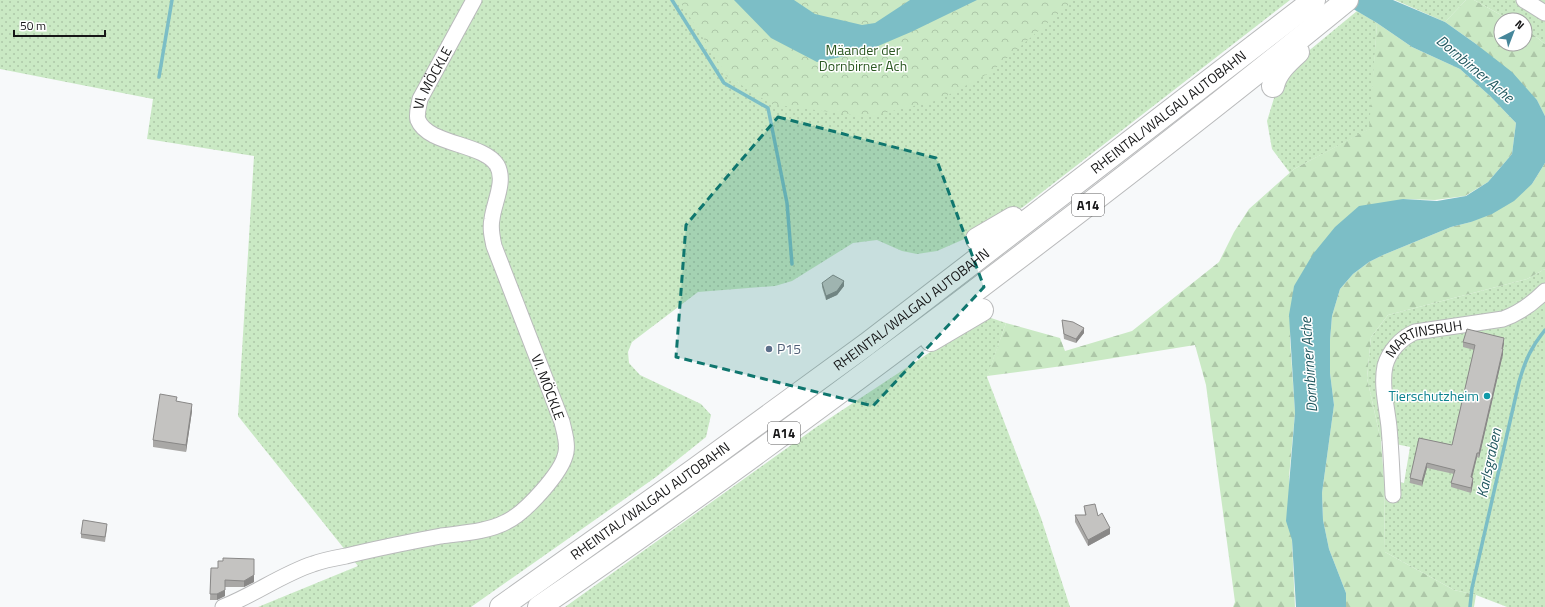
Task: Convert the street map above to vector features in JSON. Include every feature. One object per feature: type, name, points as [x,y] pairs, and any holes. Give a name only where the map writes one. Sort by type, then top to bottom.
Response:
[{"type":"highway","name":"RHEINTAL/WALGAU AUTOBAHN","points":[[539,607],[648,532],[869,371],[1092,202],[1301,32],[1320,8],[1347,0]]},
{"type":"highway","points":[[1273,86],[1274,79],[1283,67],[1301,32],[1326,28],[1320,8]]},
{"type":"highway","name":"RHEINTAL/WALGAU AUTOBAHN","points":[[501,607],[646,505],[868,344],[1077,184],[1301,32]]},
{"type":"highway","points":[[976,239],[1048,198],[1077,184]]},
{"type":"highway","points":[[869,371],[887,369],[913,351],[982,310]]},
{"type":"highway","points":[[646,505],[665,480],[700,452],[709,440]]},
{"type":"street","name":"VI. MÖCKLE","points":[[223,607],[260,590],[296,570],[314,564],[389,545],[487,528],[507,522],[527,508],[546,486],[563,461],[566,452],[566,441],[562,422],[494,246],[491,232],[492,220],[501,174],[496,164],[483,154],[432,135],[418,121],[417,112],[420,99],[474,0]]},
{"type":"street","points":[[1524,0],[1545,13]]},
{"type":"street","name":"MARTINSRUH","points":[[1393,495],[1389,428],[1383,375],[1392,351],[1400,340],[1415,332],[1503,319],[1526,309],[1545,291]]},
{"type":"highlighted area","points":[[778,117],[936,158],[984,287],[873,406],[676,357],[686,225]]},
{"type":"green space","points":[[0,0],[1290,0],[1023,207],[969,237],[937,251],[917,254],[902,251],[877,240],[853,243],[792,281],[775,286],[698,292],[632,342],[628,352],[629,363],[640,375],[701,404],[711,415],[706,437],[656,477],[471,607],[258,607],[358,566],[238,416],[254,156],[147,139],[153,99],[0,69]]},
{"type":"green space","name":"Mäander der Dornbirner Ach","points":[[679,0],[1074,0],[991,72],[939,100],[867,117],[771,104],[727,76]]},
{"type":"green space","points":[[1395,0],[1466,0],[1445,22]]},
{"type":"green space","points":[[1466,0],[1474,0],[1496,12],[1493,12],[1493,52],[1533,52],[1533,34],[1545,44],[1545,116],[1537,100],[1476,44],[1445,22]]},
{"type":"green space","points":[[1474,0],[1545,0],[1545,44],[1533,34],[1533,12],[1496,12]]},
{"type":"green space","points":[[1357,11],[1377,23],[1370,129],[1294,169],[1290,173],[1272,149],[1267,121],[1278,85],[1294,63]]},
{"type":"green space","points":[[1377,23],[1412,47],[1460,69],[1490,96],[1516,123],[1512,154],[1488,182],[1465,196],[1435,200],[1403,199],[1294,286],[1290,339],[1295,413],[1289,477],[1295,607],[1233,607],[1235,602],[1206,385],[1195,345],[1070,365],[987,376],[1006,323],[1060,338],[1065,351],[1132,331],[1219,262],[1234,232],[1249,209],[1294,169],[1369,129]]},
{"type":"green space","points":[[1545,163],[1545,269],[1527,279],[1388,315],[1371,337],[1367,378],[1381,441],[1384,479],[1385,552],[1454,590],[1476,595],[1474,607],[1346,607],[1346,593],[1329,549],[1323,520],[1322,493],[1334,405],[1330,373],[1332,316],[1340,289],[1353,274],[1369,262],[1451,227],[1471,222],[1532,184]]},
{"type":"green space","points":[[1545,269],[1545,607],[1507,607],[1476,595],[1454,590],[1385,552],[1384,479],[1404,483],[1410,447],[1381,441],[1367,378],[1371,337],[1388,315],[1527,279]]},
{"type":"green space","points":[[985,316],[1006,323],[987,377],[1041,518],[1070,607],[565,607],[815,428]]},
{"type":"water","points":[[734,0],[794,0],[815,14],[862,25],[875,23],[910,0],[977,0],[911,32],[864,52],[817,62],[771,38]]},
{"type":"water","name":"Dornbirner Ache","points":[[1338,0],[1393,0],[1445,22],[1512,72],[1537,100],[1545,116],[1545,163],[1532,184],[1514,201],[1492,214],[1471,222],[1451,227],[1369,262],[1353,274],[1340,289],[1332,316],[1330,373],[1334,405],[1322,493],[1323,520],[1329,549],[1346,593],[1346,607],[1296,607],[1292,540],[1286,521],[1295,413],[1289,315],[1294,286],[1313,254],[1335,227],[1359,206],[1403,199],[1437,201],[1466,196],[1488,182],[1512,154],[1516,123],[1490,96],[1460,69],[1412,47],[1377,23]]},
{"type":"building","points":[[833,275],[844,281],[837,291],[826,296],[822,283]]},
{"type":"building","points":[[1062,320],[1073,322],[1084,328],[1076,339],[1064,334]]},
{"type":"building","name":"Tierschutzheim","points":[[1467,329],[1504,338],[1503,349],[1479,453],[1477,453],[1471,477],[1473,478],[1471,488],[1451,483],[1455,470],[1427,463],[1422,481],[1410,478],[1419,438],[1452,445],[1475,345],[1463,342]]},
{"type":"building","points":[[160,394],[177,397],[176,401],[192,404],[186,445],[153,440]]},
{"type":"building","points":[[1095,504],[1098,516],[1102,513],[1110,528],[1088,540],[1075,515],[1086,515],[1084,506]]},
{"type":"building","points":[[83,520],[107,524],[105,537],[81,534]]},
{"type":"building","points":[[223,558],[254,559],[254,575],[244,581],[225,580],[225,590],[217,594],[210,594],[211,568],[218,568],[218,561],[223,561]]},
{"type":"waterway","points":[[159,77],[172,0]]},
{"type":"waterway","points":[[672,0],[724,83],[768,108],[787,203],[792,264]]},
{"type":"waterway","name":"Karlsgraben","points":[[1470,607],[1472,588],[1519,382],[1529,354],[1545,330]]},
{"type":"place","name":"P15","points":[[769,349]]},
{"type":"place","name":"Tierschutzheim","points":[[1487,396]]}]
